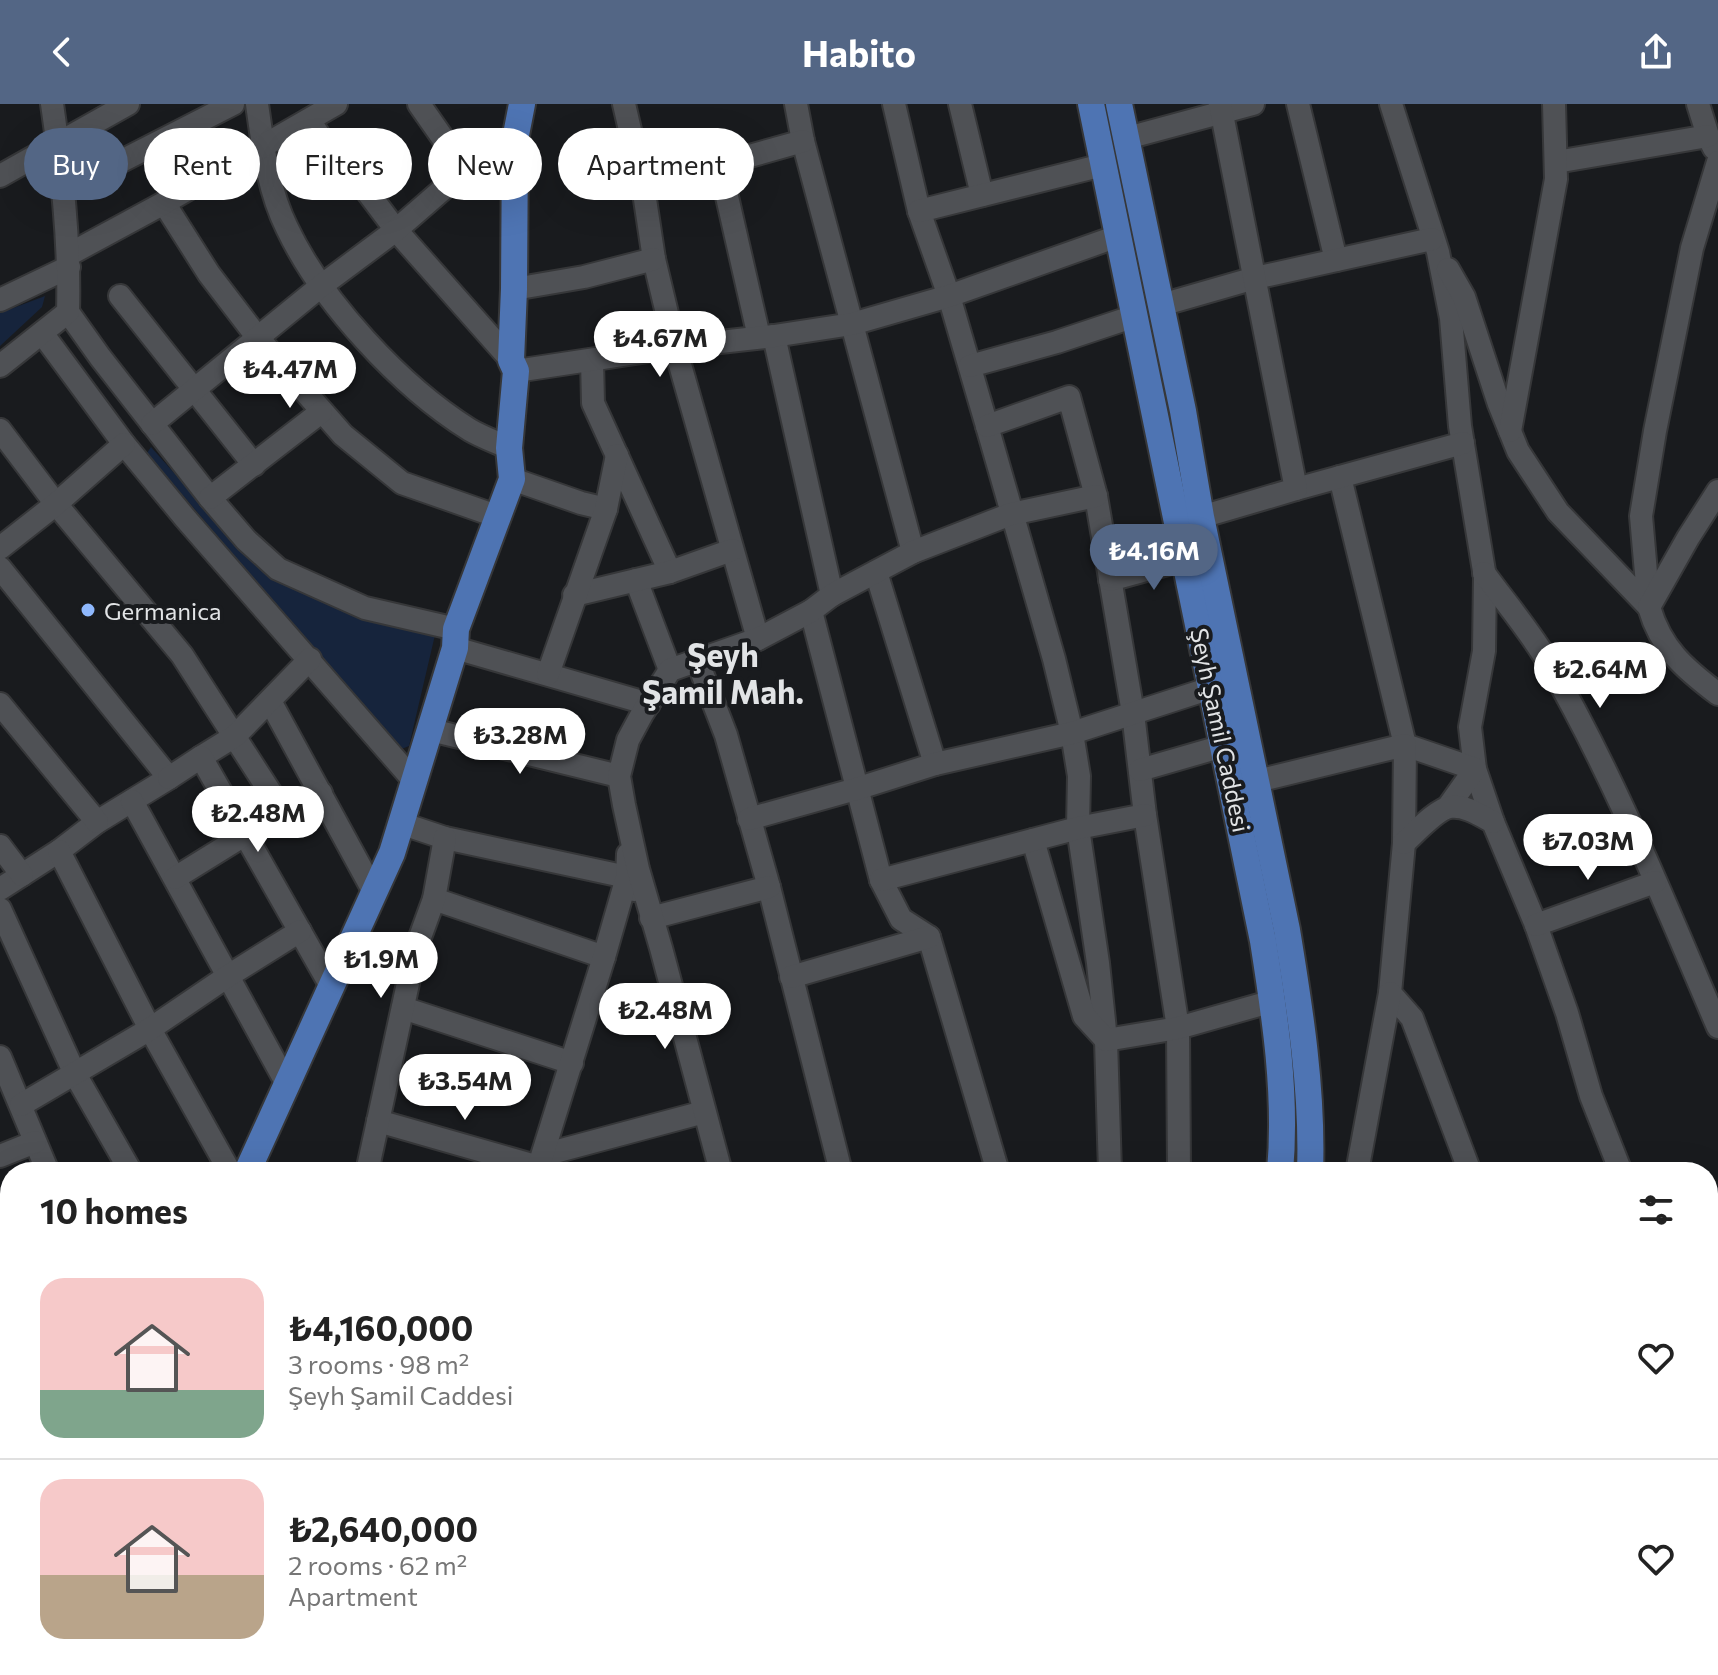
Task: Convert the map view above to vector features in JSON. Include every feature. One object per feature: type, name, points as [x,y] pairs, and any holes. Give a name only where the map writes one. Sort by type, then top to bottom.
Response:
[{"type":"main road","points":[[517,128],[522,104]]},
{"type":"main road","name":"Şeyh Şamil Caddesi","points":[[1091,104],[1249,867],[1273,1001],[1281,1095],[1280,1162]]},
{"type":"main road","name":"Şeyh Şamil Caddesi","points":[[1119,104],[1295,976],[1308,1099],[1310,1162]]},
{"type":"main road","points":[[252,1162],[392,853],[431,730],[455,638],[512,479],[509,448],[514,365],[515,200]]},
{"type":"street","points":[[52,104],[56,128]]},
{"type":"street","points":[[86,128],[128,104]]},
{"type":"street","points":[[128,158],[233,104]]},
{"type":"street","points":[[257,104],[272,186],[286,228],[321,286],[367,341],[423,396],[472,430],[509,448]]},
{"type":"street","points":[[0,300],[336,104]]},
{"type":"street","points":[[419,104],[436,128]]},
{"type":"street","points":[[624,104],[630,128]]},
{"type":"street","points":[[796,104],[803,141],[913,552]]},
{"type":"street","points":[[894,104],[919,211],[970,366],[1054,659],[1072,733],[1079,776],[1078,828],[1106,1040],[1110,1162]]},
{"type":"street","points":[[960,104],[982,195]]},
{"type":"street","points":[[1127,138],[1220,108],[1253,104]]},
{"type":"street","points":[[1298,104],[1336,260]]},
{"type":"street","points":[[1391,104],[1435,246],[1451,318],[1463,443],[1484,573],[1484,651],[1470,727],[1475,769],[1493,822],[1536,925],[1567,1013],[1591,1096],[1617,1162]]},
{"type":"street","points":[[1510,433],[1556,179],[1554,104]]},
{"type":"street","points":[[1556,162],[1713,146],[1698,104]]},
{"type":"street","points":[[1220,108],[1296,489]]},
{"type":"street","points":[[309,120],[333,157],[347,165],[396,230],[514,365],[592,360],[852,324],[949,296],[1118,236]]},
{"type":"street","points":[[754,156],[803,141]]},
{"type":"street","points":[[1718,162],[1692,248],[1641,516],[1649,607],[1655,628],[1685,669],[1718,694]]},
{"type":"street","points":[[0,176],[24,163]]},
{"type":"street","points":[[919,211],[1103,165]]},
{"type":"street","points":[[64,200],[69,261],[68,312],[210,498],[246,540],[278,569],[365,608],[548,674],[649,704]]},
{"type":"street","points":[[152,424],[430,200]]},
{"type":"street","points":[[645,200],[654,259],[675,347],[758,639]]},
{"type":"street","points":[[729,200],[832,595]]},
{"type":"street","points":[[164,203],[209,274],[258,338],[343,435],[402,483],[499,517]]},
{"type":"street","points":[[1161,305],[1255,278],[1336,260],[1435,246]]},
{"type":"street","points":[[1435,246],[1464,297],[1518,451],[1558,512],[1649,607]]},
{"type":"street","points":[[514,289],[584,277],[654,259]]},
{"type":"street","points":[[120,296],[254,465]]},
{"type":"street","points":[[0,366],[68,312]]},
{"type":"street","points":[[970,366],[1135,316]]},
{"type":"street","points":[[42,333],[124,444],[185,518],[415,782]]},
{"type":"street","points":[[592,360],[593,403],[670,572]]},
{"type":"street","points":[[987,426],[1069,397],[1096,496],[1133,713],[1145,815],[1178,1028],[1179,1162]]},
{"type":"street","points":[[210,498],[321,412]]},
{"type":"street","points":[[0,430],[56,504],[182,655],[283,812]]},
{"type":"street","points":[[1201,517],[1463,443]]},
{"type":"street","points":[[0,548],[124,444]]},
{"type":"street","points":[[548,674],[606,509],[617,455]]},
{"type":"street","points":[[1340,477],[1405,745],[1404,843],[1390,993],[1359,1162]]},
{"type":"street","points":[[512,479],[606,509]]},
{"type":"street","points":[[1649,607],[1718,491]]},
{"type":"street","points":[[718,1162],[629,829],[619,776],[628,740],[670,670],[758,639],[913,552],[1011,514],[1096,496]]},
{"type":"street","points":[[574,595],[670,572],[732,550]]},
{"type":"street","points":[[1110,580],[1186,559]]},
{"type":"street","points":[[0,568],[169,778]]},
{"type":"street","points":[[876,572],[935,764]]},
{"type":"street","points":[[1484,573],[1546,659],[1588,737],[1718,1027]]},
{"type":"street","points":[[636,580],[670,670]]},
{"type":"street","points":[[811,611],[881,880],[901,919],[929,937],[995,1162]]},
{"type":"street","points":[[0,889],[97,822],[235,736],[310,659]]},
{"type":"street","points":[[697,660],[726,735],[769,887],[838,1162]]},
{"type":"street","points":[[749,819],[935,764],[1072,733],[1211,688]]},
{"type":"street","points":[[270,701],[374,892]]},
{"type":"street","points":[[0,704],[97,822]]},
{"type":"street","points":[[431,730],[619,776]]},
{"type":"street","points":[[1257,781],[1405,745],[1475,769]]},
{"type":"street","points":[[1140,770],[1223,746]]},
{"type":"street","points":[[201,757],[331,986]]},
{"type":"street","points":[[1404,843],[1448,807],[1475,769]]},
{"type":"street","points":[[175,878],[283,812],[321,793]]},
{"type":"street","points":[[132,801],[287,1084]]},
{"type":"street","points":[[1448,807],[1467,809],[1493,822]]},
{"type":"street","points":[[881,880],[1078,828],[1145,815]]},
{"type":"street","points":[[403,824],[445,838],[627,877],[651,918]]},
{"type":"street","points":[[540,1162],[627,877],[629,829]]},
{"type":"street","points":[[369,1162],[415,951],[434,899],[445,838]]},
{"type":"street","points":[[1033,840],[1084,1016],[1106,1040]]},
{"type":"street","points":[[0,846],[22,875]]},
{"type":"street","points":[[59,851],[150,1029],[224,1162]]},
{"type":"street","points":[[1536,925],[1655,882]]},
{"type":"street","points":[[651,918],[769,887]]},
{"type":"street","points":[[434,899],[604,957]]},
{"type":"street","points":[[0,909],[75,1074],[125,1162]]},
{"type":"street","points":[[21,1105],[150,1029],[300,931]]},
{"type":"street","points":[[791,977],[929,937]]},
{"type":"street","points":[[1390,993],[1412,1018],[1466,1162]]},
{"type":"street","points":[[1106,1040],[1178,1028],[1273,1001]]},
{"type":"street","points":[[403,1008],[572,1063]]},
{"type":"street","points":[[0,1058],[44,1162]]},
{"type":"street","points":[[548,1162],[704,1112]]},
{"type":"street","points":[[378,1121],[528,1162]]},
{"type":"street","points":[[0,1156],[35,1142]]},
{"type":"shaded area","points":[[45,296],[42,307],[0,346],[0,313]]},
{"type":"shaded area","points":[[151,447],[255,564],[277,579],[435,635],[409,746],[399,750],[147,453]]},
{"type":"place","name":"Germanica","points":[[88,610]]},
{"type":"district","name":"Şeyh Şamil Mah.","points":[[723,672]]}]
